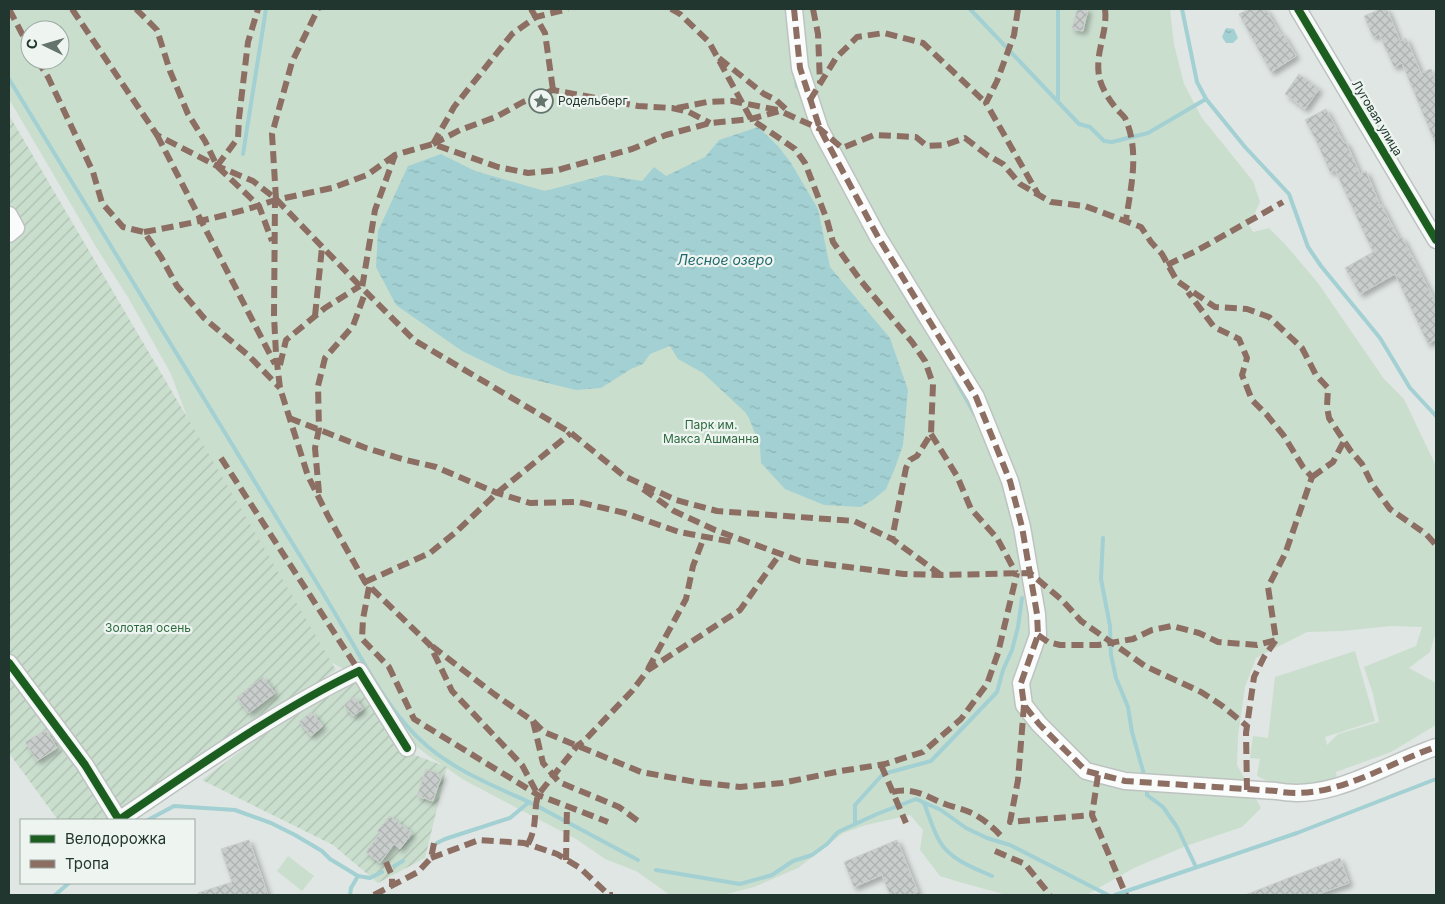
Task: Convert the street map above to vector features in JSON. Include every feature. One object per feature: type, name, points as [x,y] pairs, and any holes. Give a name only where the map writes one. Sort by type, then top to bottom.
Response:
[{"type":"street","points":[[794,9],[800,68],[820,129],[878,237],[976,397],[1010,481],[1022,527],[1037,614],[1038,635],[1021,683],[1024,704],[1039,724],[1086,771],[1125,782],[1276,791],[1294,794],[1345,785],[1436,747]]},
{"type":"street","name":"Луговая улица","points":[[1298,9],[1436,240]]},
{"type":"street","points":[[9,215],[16,228],[9,234]]},
{"type":"street","points":[[9,663],[85,766],[118,819]]},
{"type":"street","points":[[120,819],[229,746],[319,692],[360,671],[407,748]]},
{"type":"green space","name":"Парк им. Макса Ашманна","points":[[9,9],[1170,9],[1174,44],[1184,84],[1202,118],[1253,181],[1260,202],[1249,225],[1253,232],[1269,228],[1318,283],[1384,379],[1404,399],[1436,466],[1436,632],[1430,652],[1409,668],[1436,683],[1436,725],[1391,752],[1336,772],[1337,779],[1283,789],[1257,776],[1260,759],[1250,758],[1253,736],[1268,738],[1275,677],[1355,651],[1375,721],[1325,737],[1327,745],[1338,734],[1379,722],[1373,694],[1364,667],[1416,646],[1422,627],[1391,626],[1343,631],[1307,632],[1256,658],[1245,687],[1238,736],[1237,765],[1261,808],[1242,827],[1186,846],[1134,868],[1086,895],[1007,895],[940,876],[920,850],[923,830],[910,815],[866,825],[843,833],[798,868],[754,887],[723,895],[670,895],[636,871],[605,859],[576,839],[464,780],[396,731],[363,679],[313,653],[210,478],[171,374],[129,299],[96,247],[9,99]]},
{"type":"green space","name":"Золотая осень","points":[[9,115],[336,670],[114,819],[57,819],[9,753]]},
{"type":"green space","points":[[354,679],[396,748],[447,767],[425,858],[378,883],[333,845],[202,780],[278,723]]},
{"type":"green space","points":[[288,856],[314,876],[302,891],[277,871]]},
{"type":"water","points":[[1226,28],[1234,29],[1238,38],[1233,43],[1226,43],[1222,37]]},
{"type":"water","name":"Лесное озеро","points":[[758,127],[778,146],[791,163],[818,209],[830,267],[890,338],[908,390],[903,445],[895,468],[886,489],[861,507],[824,505],[785,489],[761,463],[760,447],[745,412],[703,373],[678,359],[670,346],[650,354],[643,364],[631,369],[601,388],[576,390],[510,374],[462,351],[396,305],[376,267],[378,231],[408,166],[441,154],[475,171],[545,191],[605,175],[642,181],[654,167],[666,176],[705,157],[719,140]]},
{"type":"building","points":[[1077,9],[1088,9],[1083,31],[1072,29]]},
{"type":"building","points":[[1249,9],[1266,9],[1296,56],[1271,72],[1239,14]]},
{"type":"building","points":[[1381,9],[1387,9],[1400,41],[1406,38],[1421,73],[1431,69],[1436,82],[1436,145],[1402,63],[1394,67],[1379,34],[1373,37],[1364,16]]},
{"type":"building","points":[[1299,74],[1319,89],[1305,109],[1285,94]]},
{"type":"building","points":[[1326,109],[1344,143],[1346,142],[1360,174],[1366,171],[1380,205],[1399,239],[1402,237],[1436,303],[1436,339],[1428,344],[1395,274],[1360,294],[1345,268],[1373,252],[1335,170],[1330,172],[1305,120]]},
{"type":"building","points":[[263,677],[275,693],[249,713],[237,697]]},
{"type":"building","points":[[354,697],[363,709],[353,716],[344,705]]},
{"type":"building","points":[[311,712],[323,726],[311,736],[299,722]]},
{"type":"building","points":[[46,730],[57,748],[37,761],[25,742]]},
{"type":"building","points":[[426,769],[442,775],[433,801],[417,796]]},
{"type":"building","points":[[390,816],[412,833],[400,849],[394,844],[380,863],[366,852],[380,833],[377,831]]},
{"type":"building","points":[[249,840],[268,895],[199,895],[198,893],[232,882],[221,849]]},
{"type":"building","points":[[897,840],[918,892],[910,895],[890,895],[882,875],[854,887],[844,862]]},
{"type":"building","points":[[1340,858],[1349,883],[1316,895],[1245,895]]},
{"type":"waterway","points":[[243,154],[266,9]]},
{"type":"waterway","points":[[970,9],[1079,124],[1090,127],[1104,141],[1112,142],[1148,133],[1206,99]]},
{"type":"waterway","points":[[1058,9],[1058,101]]},
{"type":"waterway","points":[[1182,9],[1197,82],[1206,99],[1245,147],[1289,194],[1308,247],[1321,266],[1380,338],[1410,388],[1436,416]]},
{"type":"waterway","points":[[795,75],[797,87]]},
{"type":"waterway","points":[[9,79],[391,706],[420,740],[434,752],[464,771],[529,802]]},
{"type":"waterway","points":[[864,227],[921,322]]},
{"type":"waterway","points":[[954,377],[975,415]]},
{"type":"waterway","points":[[1103,538],[1101,579],[1110,626],[1111,655],[1116,678],[1128,707],[1132,732],[1145,778]]},
{"type":"waterway","points":[[855,824],[855,805],[883,774],[931,761],[997,692],[1003,670],[1012,650],[1018,627],[1022,598]]},
{"type":"waterway","points":[[1115,895],[1297,833],[1436,779]]},
{"type":"waterway","points":[[1147,787],[1147,795],[1163,807],[1177,827],[1196,867]]},
{"type":"waterway","points":[[656,870],[740,884],[772,875],[793,861],[812,855],[827,844],[838,832],[916,799],[941,810],[966,828],[987,838],[1010,845],[1108,895]]},
{"type":"waterway","points":[[437,843],[510,818],[529,802],[532,804]]},
{"type":"waterway","points":[[924,803],[935,833],[950,854],[963,863],[992,876]]},
{"type":"waterway","points":[[150,819],[174,806],[235,810],[271,823],[295,835],[358,876],[370,878],[382,872]]},
{"type":"waterway","points":[[537,806],[638,860]]},
{"type":"waterway","points":[[394,866],[403,861]]},
{"type":"waterway","points":[[350,895],[351,888],[358,876]]},
{"type":"waterway","points":[[55,895],[68,884]]},
{"type":"marked path","points":[[9,9],[20,30]]},
{"type":"marked path","points":[[72,9],[157,135],[217,166],[253,181],[276,199],[362,288]]},
{"type":"marked path","points":[[136,9],[157,30],[170,71],[188,114],[205,141],[217,166],[259,206],[272,241]]},
{"type":"marked path","points":[[217,166],[238,138],[248,42],[258,9]]},
{"type":"marked path","points":[[276,199],[272,134],[292,62],[318,9]]},
{"type":"marked path","points":[[531,9],[545,33],[553,90]]},
{"type":"marked path","points":[[433,144],[454,107],[512,34],[536,17],[568,9]]},
{"type":"marked path","points":[[671,9],[680,14],[709,42],[751,119],[795,149],[805,163],[827,220],[833,242],[861,281],[912,342],[925,361],[933,384],[931,434],[917,456],[910,460],[906,468],[892,539]]},
{"type":"marked path","points":[[794,9],[800,68],[820,129],[878,237],[976,397],[1010,481],[1022,527],[1037,614],[1038,635],[1021,683],[1024,705],[1039,724],[1086,771],[1125,781],[1297,793],[1317,791],[1358,780],[1436,747]]},
{"type":"marked path","points":[[813,9],[818,34],[820,83]]},
{"type":"marked path","points":[[1018,9],[1014,35],[997,81],[986,103],[1038,194]]},
{"type":"marked path","points":[[1105,9],[1105,26],[1098,67],[1099,76],[1107,96],[1125,118],[1130,130],[1132,143],[1133,169],[1126,220]]},
{"type":"marked path","points":[[810,100],[836,58],[857,37],[884,33],[923,43],[986,103]]},
{"type":"marked path","points":[[719,58],[764,94],[776,100],[790,113]]},
{"type":"marked path","points":[[43,70],[93,172],[102,203],[123,227],[144,232],[177,286],[204,318],[249,356],[280,388]]},
{"type":"marked path","points":[[433,144],[460,130],[496,117],[523,102],[553,90],[638,106],[672,108],[689,112],[710,123]]},
{"type":"marked path","points":[[677,108],[707,102],[732,101],[778,110]]},
{"type":"marked path","points":[[941,575],[892,539],[854,521],[717,511],[676,500],[624,476],[571,433],[414,340],[362,288],[375,210],[395,155],[433,144],[498,167],[528,173],[558,170],[632,149],[666,135],[710,123],[751,119],[780,111],[820,129],[842,148],[874,135],[916,137],[927,146],[945,145],[965,138],[987,155],[1003,164],[1020,184],[1051,202],[1085,206],[1141,227],[1162,254],[1177,281],[1215,307],[1247,309],[1269,317],[1302,348],[1316,375],[1328,388],[1327,407],[1329,418],[1350,450],[1362,464],[1372,484],[1390,509],[1426,534],[1436,545]]},
{"type":"marked path","points":[[157,135],[275,364]]},
{"type":"marked path","points":[[395,155],[367,175],[332,188],[275,200],[274,316],[280,388],[308,476],[365,582],[430,645],[452,691],[522,765],[538,795]]},
{"type":"marked path","points":[[144,232],[210,219],[275,200]]},
{"type":"marked path","points":[[1167,265],[1198,250],[1283,202]]},
{"type":"marked path","points":[[315,316],[322,247]]},
{"type":"marked path","points":[[280,365],[286,340],[325,308],[360,286]]},
{"type":"marked path","points":[[1038,635],[1048,642],[1060,645],[1098,645],[1133,639],[1152,630],[1172,626],[1199,633],[1218,642],[1257,645],[1276,640],[1268,587],[1285,554],[1312,477],[1303,467],[1284,436],[1252,400],[1242,375],[1247,358],[1239,339],[1214,327],[1188,292]]},
{"type":"marked path","points":[[319,493],[315,448],[319,429],[318,386],[325,358],[353,326],[365,293]]},
{"type":"marked path","points":[[289,418],[366,448],[436,467],[497,493],[530,503],[578,502],[625,513],[679,532],[733,542]]},
{"type":"marked path","points":[[365,582],[430,553],[456,532],[497,493],[571,433]]},
{"type":"marked path","points":[[931,434],[957,476],[971,509],[997,538],[1016,573]]},
{"type":"marked path","points":[[1312,477],[1333,462],[1344,441]]},
{"type":"marked path","points":[[221,458],[359,671]]},
{"type":"marked path","points":[[643,489],[674,511],[715,530],[800,561],[904,574],[1030,573],[1062,600],[1081,621],[1145,666],[1201,692],[1247,726]]},
{"type":"marked path","points":[[648,669],[686,599],[693,566],[704,537]]},
{"type":"marked path","points":[[528,844],[533,831],[538,795],[577,746],[632,691],[648,670],[740,610],[780,554]]},
{"type":"marked path","points":[[432,646],[494,694],[533,721],[544,732],[641,772],[696,782],[740,787],[782,783],[885,764],[923,752],[961,719],[987,684],[998,653],[1017,573]]},
{"type":"marked path","points":[[369,587],[363,619],[362,639],[389,667],[414,719],[538,795],[608,822]]},
{"type":"marked path","points":[[1247,790],[1246,733],[1254,677],[1264,657],[1276,640]]},
{"type":"marked path","points":[[1024,705],[1018,780],[1010,822],[1092,815]]},
{"type":"marked path","points":[[533,721],[543,763],[559,782],[619,807],[638,821]]},
{"type":"marked path","points":[[881,765],[906,823]]},
{"type":"marked path","points":[[1098,775],[1092,815],[1126,895]]},
{"type":"marked path","points":[[892,792],[913,791],[967,811],[986,822],[1002,837]]},
{"type":"marked path","points":[[566,860],[567,807]]},
{"type":"marked path","points":[[431,858],[479,840],[524,843],[557,854],[580,868],[609,895],[613,895]]},
{"type":"marked path","points":[[374,895],[418,872],[431,858],[434,843]]},
{"type":"marked path","points":[[995,851],[1025,864],[1050,895]]},
{"type":"marked path","points":[[386,862],[392,876],[392,887]]},
{"type":"cycle path","points":[[1298,9],[1436,240]]},
{"type":"cycle path","points":[[9,663],[85,765],[118,819]]},
{"type":"cycle path","points":[[120,819],[267,722],[359,671],[407,748]]},
{"type":"place","name":"Родельберг","points":[[541,101]]}]
